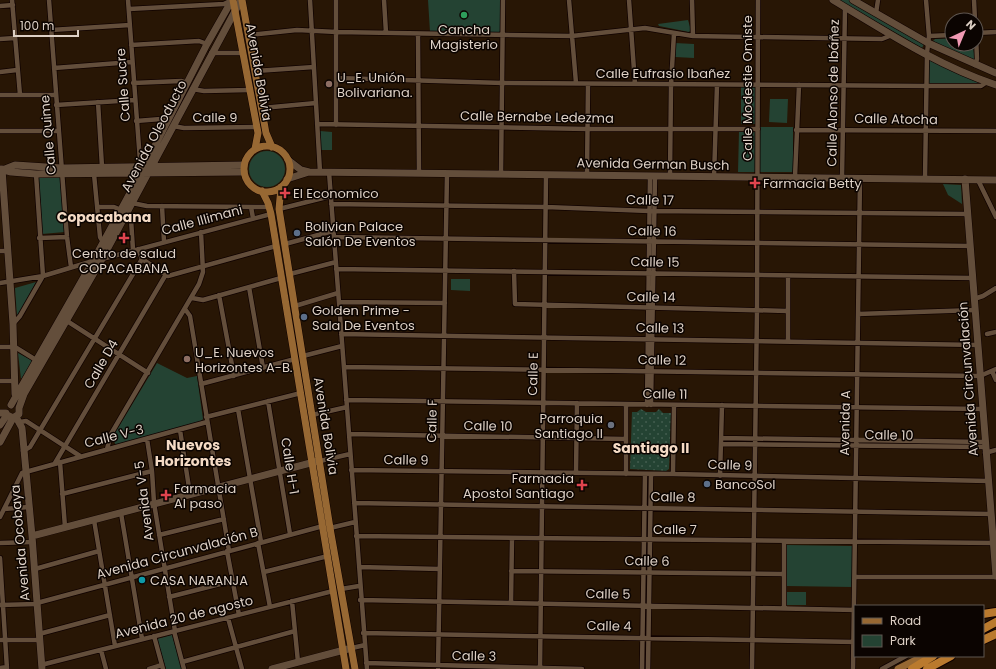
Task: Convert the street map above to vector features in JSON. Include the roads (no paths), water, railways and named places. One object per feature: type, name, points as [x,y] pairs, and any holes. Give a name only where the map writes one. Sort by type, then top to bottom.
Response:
[{"type":"highway","points":[[984,613],[996,612]]},
{"type":"highway","points":[[984,628],[996,622]]},
{"type":"highway","points":[[984,639],[996,634]]},
{"type":"highway","points":[[912,669],[931,657]]},
{"type":"highway","points":[[930,668],[949,657]]},
{"type":"main road","name":"Avenida Bolivia","points":[[232,0],[235,9],[257,127],[258,139],[255,149]]},
{"type":"main road","name":"Avenida Bolivia","points":[[242,0],[266,133],[272,147]]},
{"type":"main road","points":[[265,146],[272,147],[281,151],[288,160],[290,169],[287,179],[281,187],[272,191],[262,191],[250,184],[244,168],[248,156],[255,149],[265,146]]},
{"type":"main road","name":"Avenida Bolivia","points":[[281,187],[279,210],[312,415],[323,526],[328,556],[352,648],[355,669]]},
{"type":"main road","name":"Avenida Bolivia","points":[[262,191],[270,210],[301,393],[330,528],[346,669]]},
{"type":"main road","points":[[898,669],[925,657]]},
{"type":"street","name":"Calle Quime","points":[[49,0],[58,131],[71,267]]},
{"type":"street","name":"Calle Sucre","points":[[128,0],[140,161],[146,171]]},
{"type":"street","points":[[129,9],[224,4],[232,0]]},
{"type":"street","name":"Avenida Oleoducto","points":[[190,86],[207,44],[232,0]]},
{"type":"street","name":"Avenida Oleoducto","points":[[146,171],[132,203],[124,212],[103,242],[15,395],[11,405],[7,408],[10,416],[19,414],[19,408],[24,394],[68,321],[102,259],[124,212],[190,86],[211,53],[235,9],[242,0]]},
{"type":"street","points":[[310,0],[320,172]]},
{"type":"street","points":[[336,0],[336,125]]},
{"type":"street","points":[[384,0],[386,33]]},
{"type":"street","points":[[501,174],[503,0]]},
{"type":"street","points":[[569,0],[576,83]]},
{"type":"street","points":[[628,0],[635,84]]},
{"type":"street","points":[[692,0],[693,36]]},
{"type":"street","name":"Calle Modestie Omiste","points":[[752,669],[754,441],[758,243],[758,0]]},
{"type":"street","points":[[833,0],[892,35],[950,66],[996,85]]},
{"type":"street","points":[[853,0],[975,65],[996,73]]},
{"type":"street","points":[[876,13],[878,0]]},
{"type":"street","points":[[925,179],[926,86],[929,40],[926,0]]},
{"type":"street","points":[[974,0],[975,12]]},
{"type":"street","points":[[0,6],[12,3],[20,96]]},
{"type":"street","name":"Calle Alonso de Ibáñez","points":[[842,178],[842,85],[845,8]]},
{"type":"street","points":[[51,30],[130,25]]},
{"type":"street","points":[[249,35],[279,31],[312,30],[337,32],[503,36],[572,36],[631,29],[654,28],[693,36],[882,39],[892,35]]},
{"type":"street","points":[[984,33],[996,32]]},
{"type":"street","points":[[670,176],[671,85],[674,33]]},
{"type":"street","points":[[418,34],[419,173]]},
{"type":"street","points":[[929,40],[944,37]]},
{"type":"street","points":[[0,39],[15,38]]},
{"type":"street","points":[[131,45],[200,41],[207,44]]},
{"type":"street","points":[[975,65],[977,59],[977,52]]},
{"type":"street","points":[[211,53],[243,53]]},
{"type":"street","points":[[54,68],[132,62]]},
{"type":"street","points":[[256,71],[314,67]]},
{"type":"street","points":[[0,72],[17,70]]},
{"type":"street","name":"Calle Eufrasio Ibañez","points":[[337,78],[419,79],[502,83],[671,85],[981,86],[987,82]]},
{"type":"street","points":[[134,83],[181,80],[190,86],[204,91],[250,90]]},
{"type":"street","points":[[587,175],[588,84]]},
{"type":"street","points":[[714,176],[717,85]]},
{"type":"street","points":[[795,177],[799,85]]},
{"type":"street","points":[[0,95],[56,96]]},
{"type":"street","points":[[56,105],[135,100]]},
{"type":"street","points":[[98,102],[102,168]]},
{"type":"street","points":[[262,108],[316,103]]},
{"type":"street","name":"Calle 9","points":[[136,121],[161,119],[184,128],[257,127]]},
{"type":"street","name":"Calle Bernabe Ledezma","points":[[317,124],[587,129],[758,129]]},
{"type":"street","name":"Calle Atocha","points":[[796,130],[842,129],[996,131]]},
{"type":"street","points":[[0,131],[58,131]]},
{"type":"street","name":"Avenida German Busch","points":[[288,160],[301,170],[309,172],[996,180]]},
{"type":"street","points":[[2,169],[15,165],[94,174],[244,168]]},
{"type":"street","points":[[2,169],[11,172],[36,174],[102,168],[146,171]]},
{"type":"street","points":[[2,169],[3,219],[8,251],[15,348],[15,395]]},
{"type":"street","name":"Avenida German Busch","points":[[287,179],[309,172]]},
{"type":"street","points":[[329,172],[352,470],[360,600],[367,669]]},
{"type":"street","points":[[13,324],[20,316],[43,276],[39,238],[36,174]]},
{"type":"street","points":[[94,174],[100,237],[103,242]]},
{"type":"street","name":"Calle F","points":[[438,668],[447,174]]},
{"type":"street","name":"Calle E","points":[[540,668],[546,175]]},
{"type":"street","points":[[649,405],[652,176]]},
{"type":"street","name":"Avenida A","points":[[855,605],[860,178]]},
{"type":"street","name":"Avenida Circunvalación","points":[[965,179],[985,448],[994,533],[996,576]]},
{"type":"street","points":[[978,180],[996,217]]},
{"type":"street","points":[[279,210],[331,196]]},
{"type":"street","points":[[132,203],[141,206],[251,207],[270,210]]},
{"type":"street","name":"Calle 17","points":[[332,204],[447,207],[546,207],[652,211],[967,214]]},
{"type":"street","points":[[162,206],[164,242]]},
{"type":"street","points":[[98,208],[114,207],[130,216],[136,250],[142,259],[165,276],[203,267],[276,246]]},
{"type":"street","points":[[251,207],[253,218]]},
{"type":"street","name":"Calle Illimani","points":[[0,283],[43,276],[71,267],[253,218],[270,210]]},
{"type":"street","points":[[285,244],[333,231]]},
{"type":"street","points":[[107,449],[111,434],[192,298],[202,278],[203,267],[201,232]]},
{"type":"street","name":"Calle 16","points":[[334,236],[651,243],[970,246]]},
{"type":"street","points":[[39,238],[67,237]]},
{"type":"street","points":[[0,251],[8,251]]},
{"type":"street","points":[[23,451],[30,447],[142,259]]},
{"type":"street","points":[[290,274],[336,262]]},
{"type":"street","name":"Calle 15","points":[[336,269],[972,278]]},
{"type":"street","name":"Calle 14","points":[[514,271],[515,304],[787,311]]},
{"type":"street","name":"Calle D4","points":[[58,462],[65,446],[165,276]]},
{"type":"street","points":[[788,276],[788,341]]},
{"type":"street","points":[[192,298],[203,300],[282,278]]},
{"type":"street","points":[[249,287],[264,368]]},
{"type":"street","points":[[974,299],[983,296],[996,288]]},
{"type":"street","points":[[295,306],[338,293]]},
{"type":"street","points":[[219,295],[234,376]]},
{"type":"street","points":[[339,302],[445,303]]},
{"type":"street","points":[[185,309],[190,316],[224,519],[232,581],[239,615]]},
{"type":"street","points":[[858,314],[975,310]]},
{"type":"street","points":[[68,321],[148,373]]},
{"type":"street","points":[[987,334],[996,332]]},
{"type":"street","name":"Calle 13","points":[[341,334],[978,345]]},
{"type":"street","points":[[303,356],[342,346]]},
{"type":"street","points":[[0,347],[15,348],[36,360]]},
{"type":"street","points":[[201,384],[295,360]]},
{"type":"street","name":"Calle 12","points":[[344,366],[980,376],[994,370]]},
{"type":"street","points":[[994,370],[996,380]]},
{"type":"street","points":[[0,382],[15,381]]},
{"type":"street","name":"Calle V-3","points":[[26,472],[80,456],[180,430],[238,409],[301,393]]},
{"type":"street","name":"Calle 11","points":[[346,400],[444,400],[674,406],[722,405],[983,409]]},
{"type":"street","name":"Calle H-1","points":[[268,401],[290,534]]},
{"type":"street","points":[[576,473],[577,403]]},
{"type":"street","points":[[626,404],[626,474]]},
{"type":"street","points":[[11,405],[19,408]]},
{"type":"street","points":[[720,476],[722,405]]},
{"type":"street","points":[[673,474],[674,406]]},
{"type":"street","points":[[312,415],[347,407]]},
{"type":"street","points":[[238,409],[270,607]]},
{"type":"street","points":[[10,416],[26,421],[80,456]]},
{"type":"street","points":[[0,425],[10,416]]},
{"type":"street","points":[[0,442],[10,416]]},
{"type":"street","name":"Avenida Ocobaya","points":[[10,416],[23,451],[26,472],[41,667]]},
{"type":"street","points":[[180,430],[190,494]]},
{"type":"street","name":"Calle 10","points":[[349,434],[626,439]]},
{"type":"street","name":"Calle 10","points":[[721,438],[856,446],[985,448]]},
{"type":"street","name":"Avenida V-5","points":[[147,439],[152,471],[154,503],[164,568],[175,631],[184,669]]},
{"type":"street","name":"Calle 10","points":[[721,444],[754,441],[856,440],[985,448]]},
{"type":"street","points":[[985,448],[996,450]]},
{"type":"street","points":[[0,543],[32,539],[65,527],[154,503],[316,461],[350,454]]},
{"type":"street","points":[[58,462],[65,527]]},
{"type":"street","name":"Calle 9","points":[[352,470],[673,474],[988,481]]},
{"type":"street","points":[[62,494],[152,471]]},
{"type":"street","points":[[0,517],[20,475],[26,472]]},
{"type":"street","points":[[645,474],[643,606],[648,669]]},
{"type":"street","points":[[642,669],[649,606],[651,474]]},
{"type":"street","name":"Calle 8","points":[[354,503],[991,514]]},
{"type":"street","points":[[4,509],[29,506]]},
{"type":"street","points":[[121,513],[142,639]]},
{"type":"street","points":[[159,535],[224,519]]},
{"type":"street","points":[[94,520],[115,646]]},
{"type":"street","points":[[330,528],[355,522]]},
{"type":"street","name":"Avenida Circunvalación B","points":[[2,605],[37,603],[323,526]]},
{"type":"street","name":"Calle 7","points":[[356,536],[856,543],[994,543]]},
{"type":"street","points":[[511,603],[512,538]]},
{"type":"street","points":[[784,542],[784,608]]},
{"type":"street","points":[[34,569],[99,551]]},
{"type":"street","points":[[264,572],[328,556]]},
{"type":"street","points":[[0,558],[7,668],[0,668]]},
{"type":"street","points":[[359,567],[440,569]]},
{"type":"street","name":"Calle 6","points":[[511,570],[784,574]]},
{"type":"street","points":[[855,576],[996,576]]},
{"type":"street","points":[[169,597],[232,581]]},
{"type":"street","name":"Avenida 20 de agosto","points":[[41,667],[142,639],[337,590],[359,586]]},
{"type":"street","name":"Calle 5","points":[[360,600],[854,610]]},
{"type":"street","points":[[292,601],[298,662]]},
{"type":"street","points":[[0,640],[39,637],[110,615]]},
{"type":"street","points":[[228,618],[242,669]]},
{"type":"street","points":[[182,662],[295,631]]},
{"type":"street","name":"Calle 4","points":[[363,633],[854,642]]},
{"type":"street","points":[[149,669],[163,667],[154,636]]},
{"type":"street","name":"Avenida A","points":[[854,642],[854,669]]},
{"type":"street","points":[[276,668],[364,645]]},
{"type":"street","points":[[101,650],[106,669]]},
{"type":"street","points":[[882,669],[904,657]]},
{"type":"street","name":"Calle 3","points":[[366,663],[438,668],[582,669]]},
{"type":"place","name":"Cancha Magisterio","points":[[464,15]]},
{"type":"place","name":"U_E. Unión Bolivariana.","points":[[329,84]]},
{"type":"place","name":"Farmacia Betty","points":[[755,183]]},
{"type":"place","name":"El Economico","points":[[285,193]]},
{"type":"place","name":"Bolivian Palace Salón De Eventos","points":[[297,233]]},
{"type":"place","name":"Centro de salud COPACABANA","points":[[124,238]]},
{"type":"place","name":"Golden Prime - Sala De Eventos","points":[[304,317]]},
{"type":"place","name":"U_E. Nuevos Horizontes A-B.","points":[[187,359]]},
{"type":"place","name":"Parroquia Santiago ll","points":[[611,425]]},
{"type":"place","name":"BancoSol","points":[[707,484]]},
{"type":"place","name":"Farmacia Apostol Santiago","points":[[582,485]]},
{"type":"place","name":"Farmacia Al paso","points":[[166,495]]},
{"type":"place","name":"CASA NARANJA","points":[[142,580]]},
{"type":"district","name":"Copacabana","points":[[104,217]]},
{"type":"district","name":"Santiago II","points":[[651,448]]},
{"type":"district","name":"Nuevos Horizontes","points":[[193,454]]}]
